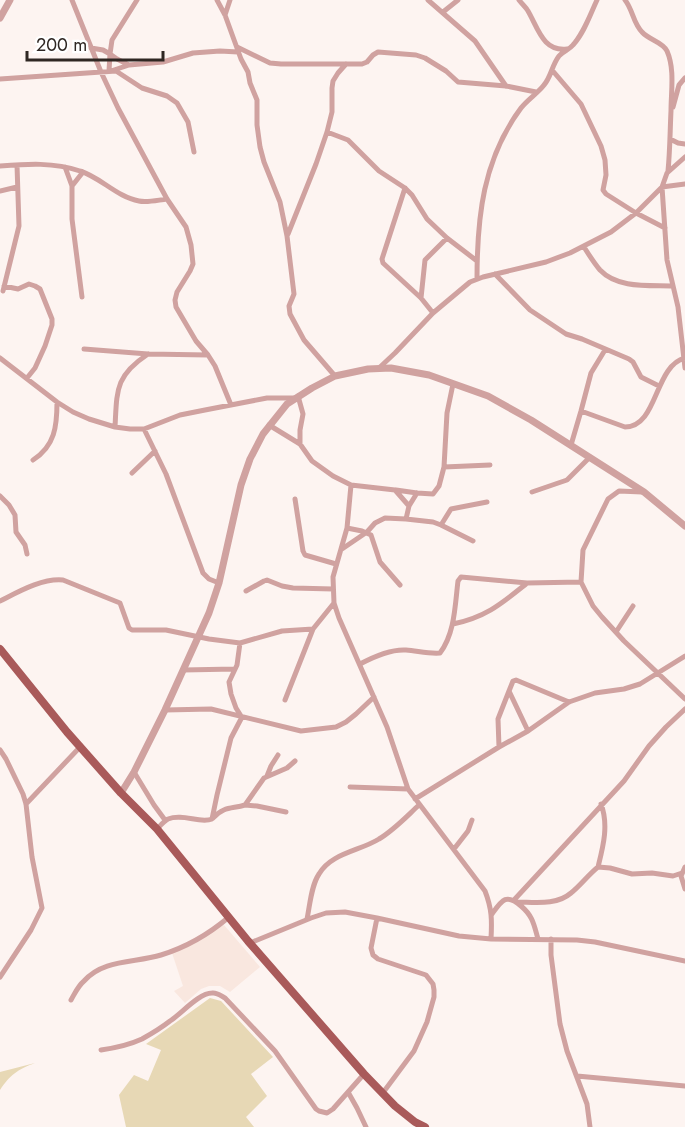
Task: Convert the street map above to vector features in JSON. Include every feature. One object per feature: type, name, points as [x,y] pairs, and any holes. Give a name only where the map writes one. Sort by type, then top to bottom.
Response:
[{"type":"main road","points":[[0,649],[121,793],[157,829],[250,943],[364,1074],[395,1106],[425,1127]]},
{"type":"street","points":[[0,18],[10,0]]},
{"type":"street","points":[[72,0],[118,108],[167,199],[186,227],[191,245],[192,268],[177,292],[176,307],[196,341],[215,366],[231,405]]},
{"type":"street","points":[[110,71],[112,40],[137,0]]},
{"type":"street","points":[[217,0],[248,72],[257,100],[260,147],[280,202],[287,236],[294,294],[289,306],[290,314],[308,346],[335,376]]},
{"type":"street","points":[[225,15],[230,0]]},
{"type":"street","points":[[428,0],[479,45],[506,86]]},
{"type":"street","points":[[443,12],[458,0]]},
{"type":"street","points":[[519,0],[527,9],[543,40],[553,48],[568,49]]},
{"type":"street","points":[[477,279],[484,191],[494,154],[518,112],[543,87],[560,55],[573,45],[597,0]]},
{"type":"street","points":[[625,0],[638,28],[648,38],[667,50],[672,76],[670,152],[662,187],[667,260],[678,307],[685,368]]},
{"type":"street","points":[[91,48],[103,50],[129,64]]},
{"type":"street","points":[[110,71],[129,64],[158,63],[193,53],[220,51],[237,50],[270,63],[288,64],[362,64],[378,52],[416,55],[425,58],[458,82],[506,86],[536,93]]},
{"type":"street","points":[[287,236],[327,132],[332,112],[332,85],[346,64]]},
{"type":"street","points":[[552,70],[581,104],[602,146],[606,175],[603,190],[636,213],[665,228]]},
{"type":"street","points":[[0,79],[116,71],[142,88],[167,96],[177,103],[188,122],[194,152]]},
{"type":"street","points":[[671,114],[679,85],[685,78]]},
{"type":"street","points":[[327,132],[348,140],[379,171],[405,188],[427,219],[477,261]]},
{"type":"street","points":[[670,139],[685,144]]},
{"type":"street","points":[[667,173],[685,157]]},
{"type":"street","points":[[17,165],[19,226],[4,289],[18,289],[29,284],[40,289],[52,319],[45,346],[35,368],[27,378]]},
{"type":"street","points":[[0,166],[65,166],[83,172],[131,199],[144,202],[167,199]]},
{"type":"street","points":[[65,166],[72,186],[72,219],[82,297]]},
{"type":"street","points":[[72,186],[83,172]]},
{"type":"street","points":[[379,368],[433,313],[464,286],[477,279],[546,262],[584,247],[636,213],[662,187],[685,184]]},
{"type":"street","points":[[0,191],[17,187]]},
{"type":"street","points":[[405,188],[382,260],[385,266],[421,297],[433,313]]},
{"type":"street","points":[[421,297],[425,260],[447,238]]},
{"type":"street","points":[[584,247],[601,271],[611,278],[631,284],[673,286]]},
{"type":"street","points":[[495,274],[534,314],[566,334],[631,361],[641,377],[659,386]]},
{"type":"street","points":[[84,349],[148,354],[208,355]]},
{"type":"street","points":[[571,445],[591,373],[605,350]]},
{"type":"street","points":[[116,427],[117,397],[121,380],[135,363],[148,354]]},
{"type":"street","points":[[0,358],[73,412],[89,419],[130,429],[144,429],[180,415],[231,405],[297,397]]},
{"type":"street","points":[[581,411],[625,427],[632,426],[648,410],[667,373],[685,358]]},
{"type":"street","points":[[121,793],[165,710],[209,613],[219,583],[241,485],[250,459],[269,425],[287,404],[335,376],[355,371],[391,368],[415,372],[497,400],[644,492],[685,526]]},
{"type":"street","points":[[269,425],[300,444],[312,461],[323,470],[351,485],[430,494],[435,492],[439,486],[444,467],[447,413],[453,384]]},
{"type":"street","points":[[297,397],[303,414],[300,444]]},
{"type":"street","points":[[33,460],[41,455],[56,432],[57,402]]},
{"type":"street","points":[[144,429],[166,474],[203,573],[209,579],[219,583]]},
{"type":"street","points":[[132,473],[155,450]]},
{"type":"street","points":[[532,492],[567,480],[590,457]]},
{"type":"street","points":[[444,467],[490,465]]},
{"type":"street","points":[[351,485],[347,528],[333,577],[334,603],[387,727],[408,789],[485,891],[492,914],[491,939]]},
{"type":"street","points":[[395,490],[409,506]]},
{"type":"street","points":[[644,492],[619,491],[608,499],[583,550],[582,582],[593,606],[657,674],[685,699]]},
{"type":"street","points":[[406,519],[409,506],[417,494]]},
{"type":"street","points":[[0,496],[9,504],[15,515],[16,532],[27,554]]},
{"type":"street","points":[[295,499],[305,555],[336,564]]},
{"type":"street","points":[[441,525],[451,509],[487,502]]},
{"type":"street","points":[[342,549],[385,518],[429,521],[473,541]]},
{"type":"street","points":[[347,528],[367,532],[374,538],[382,566],[400,585]]},
{"type":"street","points":[[360,664],[396,650],[440,653],[453,624],[461,577],[527,583],[582,582]]},
{"type":"street","points":[[0,602],[30,587],[63,580],[120,603],[129,628],[132,630],[166,630],[240,643],[282,631],[313,629]]},
{"type":"street","points":[[246,591],[264,580],[292,588],[333,589]]},
{"type":"street","points":[[453,624],[488,613],[527,583]]},
{"type":"street","points":[[285,700],[313,629],[334,603]]},
{"type":"street","points":[[616,632],[633,606]]},
{"type":"street","points":[[240,643],[238,660],[229,681],[229,689],[242,717]]},
{"type":"street","points":[[307,919],[318,874],[329,862],[379,839],[417,802],[569,702],[595,693],[633,687],[685,656]]},
{"type":"street","points":[[183,670],[235,669]]},
{"type":"street","points":[[499,747],[498,719],[513,681],[516,680],[569,702]]},
{"type":"street","points":[[509,691],[528,731]]},
{"type":"street","points":[[165,710],[211,709],[301,731],[333,728],[346,722],[374,697]]},
{"type":"street","points":[[515,901],[624,781],[666,727],[685,709]]},
{"type":"street","points":[[212,819],[231,738],[242,717]]},
{"type":"street","points":[[26,804],[81,746]]},
{"type":"street","points":[[0,750],[26,804],[32,857],[42,908],[31,930],[0,977]]},
{"type":"street","points":[[245,805],[267,776],[278,755]]},
{"type":"street","points":[[267,776],[287,768],[296,761]]},
{"type":"street","points":[[134,772],[165,820]]},
{"type":"street","points":[[350,787],[408,789]]},
{"type":"street","points":[[492,914],[503,901],[508,899],[553,902],[571,893],[598,867],[605,826],[602,804]]},
{"type":"street","points":[[157,829],[165,820],[184,817],[207,821],[226,808],[245,805],[286,812]]},
{"type":"street","points":[[454,849],[468,831],[472,820]]},
{"type":"street","points":[[598,867],[632,874],[650,873],[673,876],[682,873]]},
{"type":"street","points":[[685,867],[682,873],[685,889]]},
{"type":"street","points":[[515,901],[530,915],[538,939]]},
{"type":"street","points":[[250,943],[307,919],[335,912],[353,913],[459,936],[596,942],[684,960],[685,953]]},
{"type":"street","points":[[70,1000],[82,982],[93,972],[118,963],[145,959],[188,944],[212,931],[229,917]]},
{"type":"street","points":[[376,918],[371,948],[373,955],[426,975],[434,984],[432,1005],[417,1045],[382,1094]]},
{"type":"street","points":[[551,939],[560,1024],[567,1051],[587,1104],[591,1127]]},
{"type":"street","points":[[101,1050],[120,1047],[141,1039],[205,994],[212,993],[225,998],[275,1051],[319,1111],[327,1113],[333,1109],[364,1074]]},
{"type":"street","points":[[577,1076],[685,1086]]},
{"type":"street","points":[[348,1092],[366,1127]]},
{"type":"shaded area","points":[[224,925],[260,967],[230,992],[220,986],[209,986],[201,989],[185,1003],[174,991],[183,986],[172,953]]},
{"type":"shaded area","points":[[210,998],[221,1001],[273,1057],[251,1074],[267,1096],[246,1117],[254,1127],[126,1127],[119,1095],[134,1075],[148,1081],[161,1050],[146,1044]]},
{"type":"shaded area","points":[[35,1063],[15,1073],[0,1090],[0,1072]]}]
